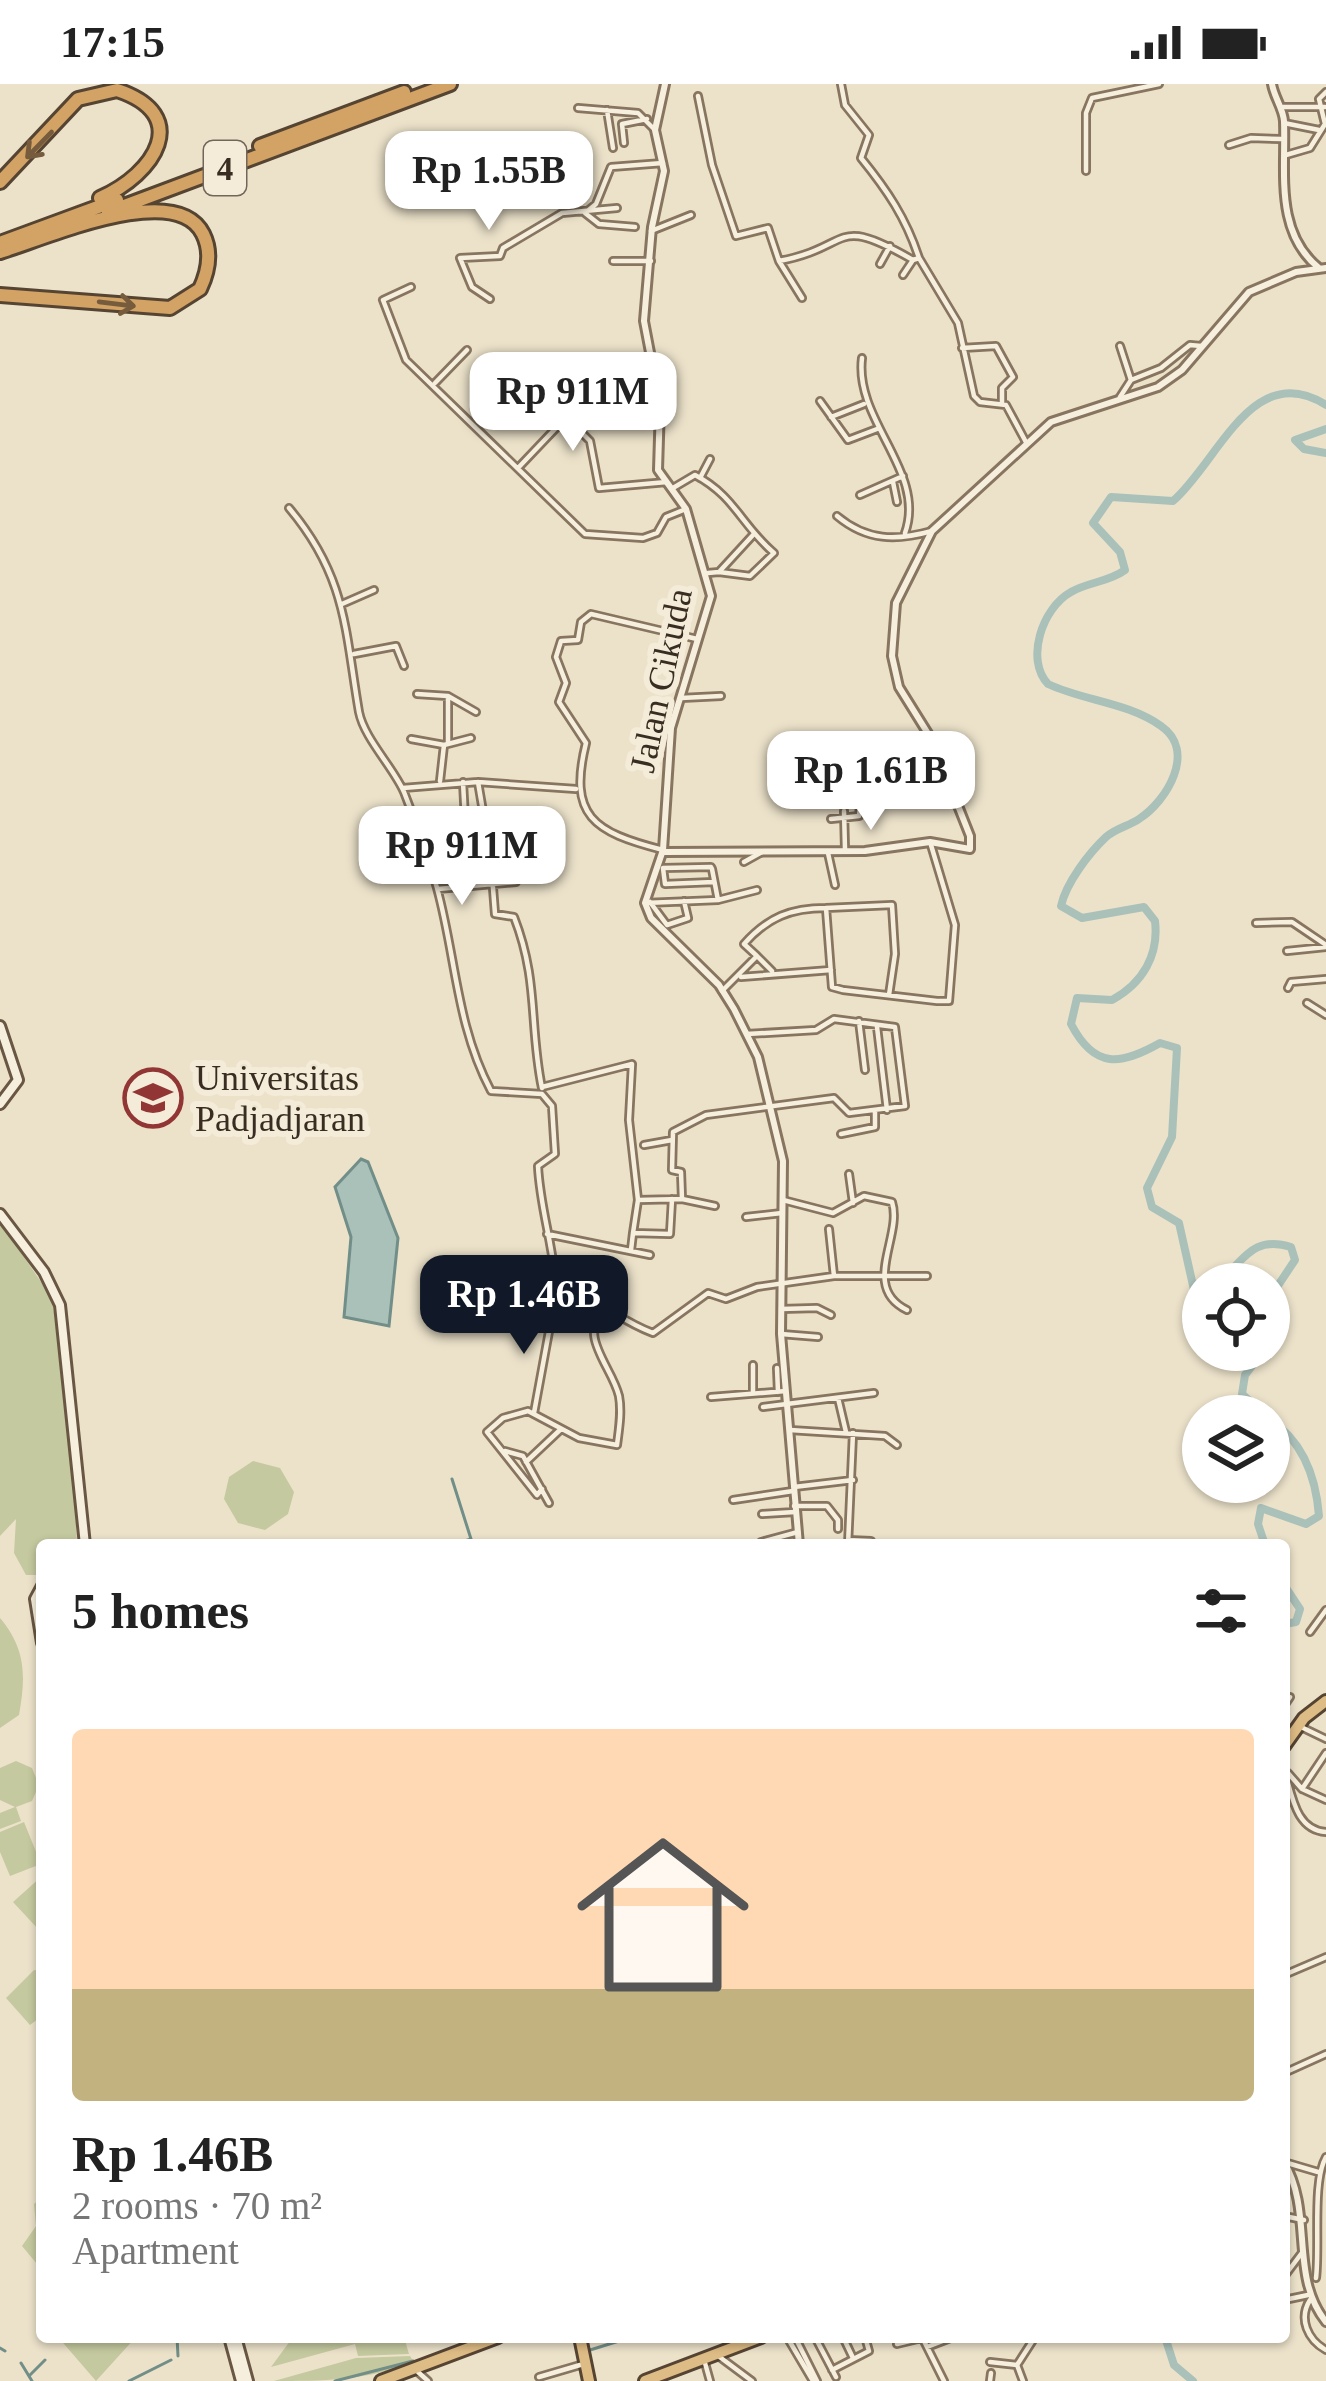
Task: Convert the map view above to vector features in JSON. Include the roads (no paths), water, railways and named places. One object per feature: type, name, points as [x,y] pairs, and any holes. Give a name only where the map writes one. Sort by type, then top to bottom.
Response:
[{"type":"highway","name":"4","points":[[0,247],[427,84]]},
{"type":"highway","name":"4","points":[[0,247],[450,84]]},
{"type":"highway","points":[[0,182],[88,93],[117,89],[133,95],[155,123],[155,156],[138,178],[0,247]]},
{"type":"highway","points":[[0,247],[136,211],[166,209],[195,222],[208,263],[200,289],[170,308],[0,295]]},
{"type":"highway","points":[[1290,1737],[1326,1701]]},
{"type":"highway","points":[[381,2381],[481,2343]]},
{"type":"highway","points":[[578,2343],[586,2381]]},
{"type":"highway","points":[[579,2343],[586,2381]]},
{"type":"highway","points":[[649,2380],[725,2347]]},
{"type":"main road","points":[[0,1026],[18,1080],[0,1104]]},
{"type":"main road","points":[[0,1214],[44,1272],[60,1305],[84,1539]]},
{"type":"main road","points":[[235,2343],[244,2379]]},
{"type":"street","name":"Jalan Cikuda","points":[[647,902],[663,851],[667,753],[711,600],[708,573],[686,509],[658,470],[660,405],[644,320],[651,231],[664,163],[655,130],[665,84]]},
{"type":"street","points":[[841,84],[845,105],[869,136],[860,158],[886,187],[916,259],[955,316],[977,400],[1002,403]]},
{"type":"street","points":[[1086,171],[1086,113],[1092,98],[1159,84]]},
{"type":"street","points":[[698,640],[595,613],[581,622],[578,640],[562,641],[556,662],[566,686],[559,701],[586,743],[576,789],[595,819],[663,851],[762,852],[929,842],[958,850],[971,845],[932,740],[899,687],[892,656],[896,603],[932,531],[1057,419],[1158,387],[1249,292],[1323,268],[1294,234],[1281,157],[1284,123],[1272,84]]},
{"type":"street","points":[[1325,107],[1319,99],[1326,92]]},
{"type":"street","points":[[698,96],[712,165],[736,236],[768,228],[779,261],[802,298]]},
{"type":"street","points":[[1280,107],[1325,107]]},
{"type":"street","points":[[1281,157],[1310,148],[1325,107]]},
{"type":"street","points":[[578,108],[647,119],[655,130]]},
{"type":"street","points":[[607,110],[613,148]]},
{"type":"street","points":[[624,143],[622,124],[647,119]]},
{"type":"street","points":[[1284,123],[1319,130]]},
{"type":"street","points":[[1229,145],[1251,138],[1281,139]]},
{"type":"street","points":[[585,214],[596,204],[611,166],[664,163]]},
{"type":"street","points":[[490,298],[472,287],[458,260],[473,254],[500,256],[503,248],[542,230],[551,218],[616,208]]},
{"type":"street","points":[[585,214],[598,224],[635,227]]},
{"type":"street","points":[[651,231],[691,215]]},
{"type":"street","points":[[779,261],[856,234],[916,259]]},
{"type":"street","points":[[880,264],[890,246]]},
{"type":"street","points":[[903,275],[916,259]]},
{"type":"street","points":[[614,261],[651,261]]},
{"type":"street","points":[[411,287],[383,300],[406,360],[592,537],[654,536],[666,517],[686,509]]},
{"type":"street","points":[[1120,397],[1131,380],[1161,368],[1190,345],[1201,346]]},
{"type":"street","points":[[962,347],[997,346],[1013,377],[1002,388],[1002,403],[1028,444]]},
{"type":"street","points":[[1120,346],[1131,380]]},
{"type":"street","points":[[435,383],[467,350]]},
{"type":"street","points":[[862,358],[864,404],[903,476],[910,514],[905,533]]},
{"type":"street","points":[[518,468],[611,369]]},
{"type":"street","points":[[820,401],[849,441],[877,429]]},
{"type":"street","points":[[830,418],[864,404]]},
{"type":"street","points":[[567,418],[590,441],[598,488],[670,485],[695,475],[723,490],[753,535],[774,553],[750,576],[708,573]]},
{"type":"street","points":[[700,478],[710,459]]},
{"type":"street","points":[[860,495],[903,476]]},
{"type":"street","points":[[892,482],[897,502]]},
{"type":"street","points":[[289,508],[306,528],[342,604],[354,654],[359,713],[402,788],[416,825],[437,890],[458,1006],[491,1090],[542,1090],[632,1064],[629,1120],[638,1200],[630,1252]]},
{"type":"street","points":[[837,516],[866,536],[881,539],[932,531]]},
{"type":"street","points":[[719,572],[753,535]]},
{"type":"street","points":[[342,604],[374,590]]},
{"type":"street","points":[[354,654],[396,646],[404,666]]},
{"type":"street","points":[[417,694],[448,696],[476,712]]},
{"type":"street","points":[[440,783],[448,696]]},
{"type":"street","points":[[681,698],[721,696]]},
{"type":"street","points":[[411,739],[446,745],[471,738]]},
{"type":"street","points":[[416,825],[465,820],[463,782]]},
{"type":"street","points":[[402,788],[478,782],[576,789]]},
{"type":"street","points":[[478,782],[489,847]]},
{"type":"street","points":[[831,819],[860,815],[861,794]]},
{"type":"street","points":[[844,811],[845,849]]},
{"type":"street","points":[[826,908],[835,988],[950,998],[955,925],[929,842]]},
{"type":"street","points":[[827,848],[836,885]]},
{"type":"street","points":[[744,862],[762,852]]},
{"type":"street","points":[[491,862],[496,914],[514,917],[536,986],[532,1045],[542,1090],[552,1106],[555,1148],[554,1158],[538,1166],[555,1271],[556,1289],[550,1298]]},
{"type":"street","points":[[715,882],[664,884],[663,868],[710,866],[715,882],[718,900]]},
{"type":"street","points":[[437,890],[516,882]]},
{"type":"street","points":[[647,902],[718,900],[757,890]]},
{"type":"street","points":[[647,902],[659,922],[667,925],[688,918],[684,902]]},
{"type":"street","points":[[647,902],[666,935],[722,991],[747,1034],[784,1161],[782,1391]]},
{"type":"street","points":[[772,971],[744,944],[767,921],[791,910],[892,905],[896,954],[889,995]]},
{"type":"street","points":[[1256,923],[1292,922],[1326,946]]},
{"type":"street","points":[[1287,951],[1326,946]]},
{"type":"street","points":[[722,991],[757,956]]},
{"type":"street","points":[[736,978],[772,971],[830,970]]},
{"type":"street","points":[[1288,988],[1291,982],[1326,979]]},
{"type":"street","points":[[1307,1004],[1326,1015]]},
{"type":"street","points":[[676,1126],[709,1114],[834,1098],[844,1113],[905,1104],[896,1030],[834,1019],[816,1030],[747,1034]]},
{"type":"street","points":[[859,1022],[865,1070]]},
{"type":"street","points":[[877,1024],[886,1110]]},
{"type":"street","points":[[841,1134],[874,1127],[875,1112]]},
{"type":"street","points":[[672,1118],[676,1126],[670,1165],[681,1172],[682,1198]]},
{"type":"street","points":[[644,1145],[672,1140]]},
{"type":"street","points":[[849,1174],[853,1203]]},
{"type":"street","points":[[783,1200],[833,1213],[871,1195],[892,1202],[895,1218],[886,1244],[885,1274],[894,1300],[907,1310]]},
{"type":"street","points":[[638,1200],[682,1198],[715,1207]]},
{"type":"street","points":[[633,1234],[669,1235],[672,1199]]},
{"type":"street","points":[[746,1217],[782,1213]]},
{"type":"street","points":[[829,1229],[834,1276]]},
{"type":"street","points":[[547,1234],[650,1256]]},
{"type":"street","points":[[555,1271],[578,1276]]},
{"type":"street","points":[[556,1289],[580,1293],[653,1333],[708,1293],[726,1300],[781,1282],[834,1276],[927,1276]]},
{"type":"street","points":[[542,1489],[537,1495],[509,1465],[505,1450],[488,1432],[517,1411],[617,1444],[619,1397],[592,1331],[607,1306],[615,1277]]},
{"type":"street","points":[[578,1317],[580,1293]]},
{"type":"street","points":[[673,1306],[684,1310]]},
{"type":"street","points":[[781,1309],[818,1308],[830,1315]]},
{"type":"street","points":[[534,1413],[550,1327],[547,1309]]},
{"type":"street","points":[[781,1334],[818,1337]]},
{"type":"street","points":[[753,1365],[753,1393]]},
{"type":"street","points":[[776,1368],[787,1404],[799,1539]]},
{"type":"street","points":[[711,1397],[782,1391]]},
{"type":"street","points":[[763,1407],[874,1393]]},
{"type":"street","points":[[838,1398],[850,1432],[853,1480],[848,1539]]},
{"type":"street","points":[[526,1462],[561,1429]]},
{"type":"street","points":[[790,1430],[885,1436],[897,1445]]},
{"type":"street","points":[[505,1450],[520,1452],[549,1503]]},
{"type":"street","points":[[734,1500],[853,1480]]},
{"type":"street","points":[[761,1514],[827,1506],[838,1529]]},
{"type":"street","points":[[772,1539],[798,1532]]},
{"type":"street","points":[[1310,1632],[1326,1610]]},
{"type":"street","points":[[1298,1726],[1326,1739]]},
{"type":"street","points":[[1302,1790],[1326,1753]]},
{"type":"street","points":[[1290,1775],[1302,1790],[1326,1800]]},
{"type":"street","points":[[1290,1786],[1301,1820],[1311,1830],[1326,1832]]},
{"type":"street","points":[[1290,1972],[1326,1957]]},
{"type":"street","points":[[1290,2070],[1326,2054]]},
{"type":"street","points":[[1316,2278],[1321,2249],[1318,2172],[1326,2157]]},
{"type":"street","points":[[1290,2164],[1318,2172]]},
{"type":"street","points":[[1290,2174],[1301,2197],[1304,2220],[1310,2300],[1304,2320],[1311,2339],[1326,2350]]},
{"type":"street","points":[[1290,2217],[1304,2220]]},
{"type":"street","points":[[1290,2269],[1305,2248]]},
{"type":"street","points":[[1290,2300],[1326,2300]]},
{"type":"street","points":[[1310,2300],[1324,2316]]},
{"type":"street","points":[[794,2343],[815,2381]]},
{"type":"street","points":[[818,2343],[836,2377]]},
{"type":"street","points":[[846,2343],[853,2358]]},
{"type":"street","points":[[832,2370],[869,2350],[867,2343]]},
{"type":"street","points":[[925,2343],[944,2381]]},
{"type":"street","points":[[927,2347],[937,2343]]},
{"type":"street","points":[[1017,2365],[1031,2343]]},
{"type":"street","points":[[725,2347],[752,2381]]},
{"type":"street","points":[[704,2360],[710,2381]]},
{"type":"street","points":[[991,2362],[1017,2365]]},
{"type":"street","points":[[539,2377],[580,2365]]},
{"type":"street","points":[[1017,2365],[1023,2381]]},
{"type":"street","points":[[413,2368],[428,2381]]},
{"type":"street","points":[[990,2381],[991,2372]]},
{"type":"water","points":[[361,1159],[368,1162],[398,1238],[389,1326],[344,1317],[351,1237],[335,1187]]},
{"type":"waterway","points":[[1188,1263],[1179,1223],[1152,1207],[1147,1188],[1172,1137],[1177,1048],[1160,1043],[1133,1056],[1110,1059],[1090,1049],[1071,1024],[1077,998],[1112,1000],[1140,976],[1151,956],[1155,921],[1144,907],[1082,918],[1061,906],[1073,878],[1099,844],[1149,811],[1168,788],[1177,749],[1172,736],[1148,718],[1048,684],[1038,662],[1040,635],[1061,600],[1125,570],[1120,552],[1093,523],[1111,497],[1173,501],[1239,421],[1257,404],[1278,395],[1300,394],[1326,405]]},
{"type":"waterway","points":[[1326,429],[1295,440],[1304,449],[1326,453]]},
{"type":"waterway","points":[[1238,1263],[1255,1249],[1276,1244],[1291,1247],[1295,1260],[1290,1268]]},
{"type":"waterway","points":[[1243,1395],[1248,1371]]},
{"type":"waterway","points":[[1263,1539],[1258,1524],[1261,1508],[1306,1524],[1319,1516],[1315,1487],[1290,1438]]},
{"type":"waterway","points":[[452,1479],[471,1539]]},
{"type":"waterway","points":[[1290,1594],[1300,1609],[1296,1622],[1290,1623]]},
{"type":"waterway","points":[[177,2343],[178,2356]]},
{"type":"waterway","points":[[590,2350],[613,2343]]},
{"type":"waterway","points":[[1167,2343],[1174,2365],[1193,2381]]},
{"type":"waterway","points":[[0,2348],[5,2351]]},
{"type":"waterway","points":[[30,2375],[45,2360]]},
{"type":"waterway","points":[[129,2381],[171,2360]]},
{"type":"waterway","points":[[335,2381],[413,2361]]},
{"type":"waterway","points":[[21,2363],[32,2381]]},
{"type":"place","name":"Universitas Padjadjaran","points":[[153,1098]]}]
